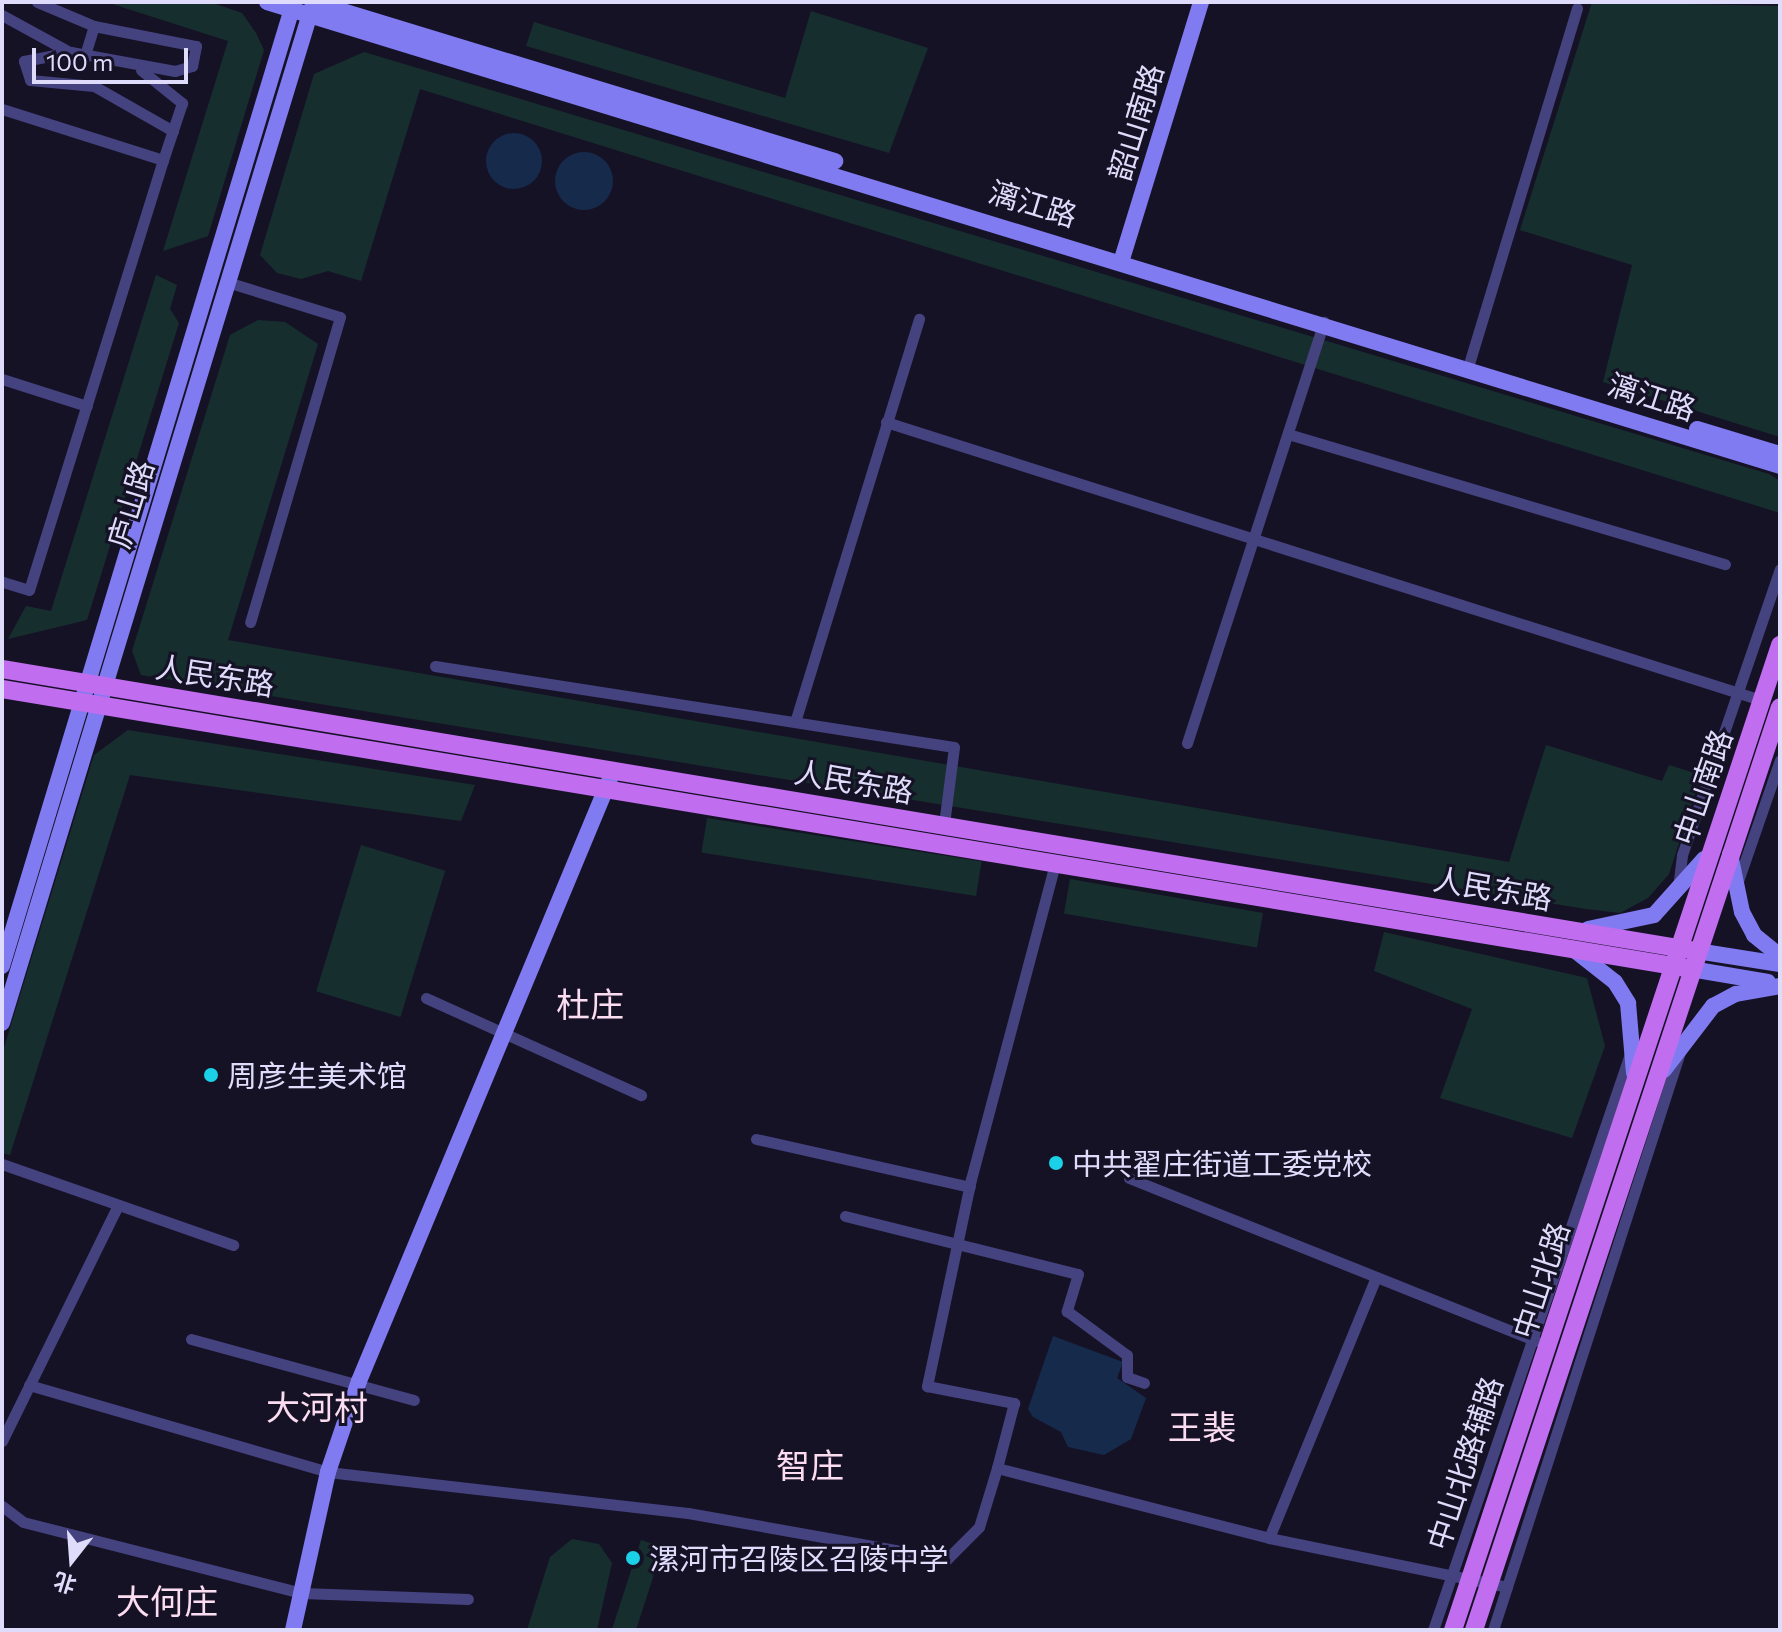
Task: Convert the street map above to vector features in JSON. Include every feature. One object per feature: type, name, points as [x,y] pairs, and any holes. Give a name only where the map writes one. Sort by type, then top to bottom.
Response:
[{"type":"main road","name":"中山南路","points":[[1677,947],[1780,645]]},
{"type":"main road","name":"人民东路","points":[[2,669],[1061,844],[1575,940],[1691,969]]},
{"type":"main road","name":"人民东路","points":[[2,689],[1055,865],[1575,940],[1697,951]]},
{"type":"main road","points":[[1761,700],[1780,706]]},
{"type":"main road","name":"中山南路","points":[[1697,951],[1780,706]]},
{"type":"main road","name":"中山北路","points":[[1474,1630],[1499,1585],[1641,1092],[1677,947]]},
{"type":"main road","name":"中山北路","points":[[1453,1630],[1462,1573],[1641,1092],[1697,951]]},
{"type":"street","points":[[2,15],[71,52],[164,70],[192,66],[196,46],[94,26],[37,2]]},
{"type":"street","name":"漓江路","points":[[267,2],[312,5],[1469,363],[1780,466]]},
{"type":"street","name":"韶山南路","points":[[1123,255],[1201,2]]},
{"type":"street","name":"庐山路","points":[[219,279],[312,5]]},
{"type":"street","name":"庐山路","points":[[2,1023],[96,684],[219,279],[293,6]]},
{"type":"street","points":[[1469,363],[1577,8]]},
{"type":"street","points":[[85,55],[94,26]]},
{"type":"street","points":[[39,53],[44,39]]},
{"type":"street","points":[[71,52],[39,53],[24,61],[30,80],[94,86],[173,131]]},
{"type":"street","points":[[2,582],[29,590],[182,103],[160,83],[133,66]]},
{"type":"street","points":[[160,83],[164,70]]},
{"type":"street","points":[[2,109],[163,160]]},
{"type":"street","name":"漓江路","points":[[1123,255],[1324,322],[1780,454]]},
{"type":"street","points":[[219,279],[340,317],[250,622]]},
{"type":"street","points":[[795,722],[919,319]]},
{"type":"street","points":[[1187,743],[1324,322]]},
{"type":"street","points":[[2,379],[87,406]]},
{"type":"street","points":[[886,422],[1761,700]]},
{"type":"street","points":[[1288,434],[1725,564]]},
{"type":"street","points":[[1677,897],[1682,855],[1780,569]]},
{"type":"street","points":[[435,666],[954,747],[944,824]]},
{"type":"street","name":"庐山路","points":[[2,966],[90,705]]},
{"type":"street","points":[[1736,884],[1780,760]]},
{"type":"street","points":[[293,1630],[328,1472],[358,1384],[607,791],[612,769]]},
{"type":"street","points":[[29,1385],[328,1472],[688,1513],[947,1559],[979,1527],[1014,1403],[927,1386],[970,1187],[1061,844]]},
{"type":"street","points":[[1641,1092],[1637,1041],[1615,982],[1575,940],[1631,926],[1677,897],[1712,848]]},
{"type":"street","points":[[1730,854],[1736,884],[1754,935],[1780,956]]},
{"type":"street","points":[[1697,951],[1780,964]]},
{"type":"street","points":[[1691,969],[1780,985]]},
{"type":"street","points":[[1641,1092],[1682,1041],[1736,994],[1780,985]]},
{"type":"street","points":[[426,998],[503,1036],[641,1095]]},
{"type":"street","name":"中山北路辅路","points":[[1433,1630],[1462,1573],[1530,1339],[1620,1064],[1637,1041]]},
{"type":"street","points":[[1493,1630],[1499,1585],[1679,1071],[1682,1041]]},
{"type":"street","points":[[756,1139],[970,1187]]},
{"type":"street","points":[[2,1164],[233,1245]]},
{"type":"street","points":[[1129,1178],[1548,1346]]},
{"type":"street","points":[[2,1441],[118,1205]]},
{"type":"street","points":[[845,1216],[1078,1274],[1067,1311],[1127,1355],[1127,1377],[1144,1383]]},
{"type":"street","points":[[1269,1538],[1376,1277]]},
{"type":"street","points":[[191,1339],[414,1400]]},
{"type":"street","points":[[997,1468],[1269,1538],[1462,1573],[1499,1585]]},
{"type":"street","points":[[2,1506],[23,1522],[302,1593],[468,1599]]},
{"type":"green space","points":[[106,2],[210,2],[242,13],[264,50],[208,236],[163,251],[228,41]]},
{"type":"green space","points":[[1592,2],[1780,6],[1780,437],[1603,382],[1632,265],[1520,230]]},
{"type":"green space","points":[[811,11],[928,48],[889,153],[526,46],[534,22],[785,98]]},
{"type":"green space","points":[[364,52],[1769,474],[1780,481],[1780,513],[420,89],[361,281],[328,271],[301,279],[277,273],[260,255],[314,74]]},
{"type":"green space","points":[[156,275],[177,285],[170,309],[179,323],[87,620],[8,639],[26,606],[51,611]]},
{"type":"green space","points":[[258,320],[285,322],[318,344],[228,640],[1509,862],[1546,745],[1662,781],[1669,765],[1701,775],[1669,874],[1648,898],[1620,913],[1586,909],[141,675],[132,651],[230,335]]},
{"type":"green space","points":[[128,730],[475,785],[461,821],[130,775],[10,1155],[2,1153],[2,1054],[94,755]]},
{"type":"green space","points":[[707,818],[982,861],[976,896],[702,853]]},
{"type":"green space","points":[[361,845],[445,871],[400,1017],[316,991]]},
{"type":"green space","points":[[1070,879],[1263,913],[1257,948],[1064,913]]},
{"type":"green space","points":[[1384,932],[1587,978],[1605,1046],[1572,1138],[1440,1098],[1472,1009],[1374,971]]},
{"type":"green space","points":[[572,1539],[599,1544],[612,1563],[597,1630],[527,1630],[550,1557]]},
{"type":"green space","points":[[641,1540],[663,1547],[636,1630],[612,1629]]},
{"type":"water","points":[[514,133],[534,141],[542,161],[534,181],[514,189],[494,181],[486,161],[494,141]]},
{"type":"water","points":[[584,152],[595,154],[604,161],[611,170],[611,192],[604,201],[595,208],[584,210],[573,208],[564,201],[557,192],[555,181],[557,170],[564,161],[573,154]]},
{"type":"water","points":[[1053,1336],[1123,1362],[1117,1378],[1146,1398],[1131,1439],[1104,1455],[1068,1447],[1061,1432],[1033,1417],[1028,1409]]},
{"type":"place","name":"周彦生美术馆","points":[[211,1075]]},
{"type":"place","name":"中共翟庄街道工委党校","points":[[1056,1163]]},
{"type":"place","name":"漯河市召陵区召陵中学","points":[[633,1558]]},
{"type":"district","name":"杜庄","points":[[590,1004]]},
{"type":"district","name":"大河村","points":[[317,1407]]},
{"type":"district","name":"王裴","points":[[1202,1427]]},
{"type":"district","name":"智庄","points":[[810,1465]]},
{"type":"district","name":"大何庄","points":[[167,1601]]}]
